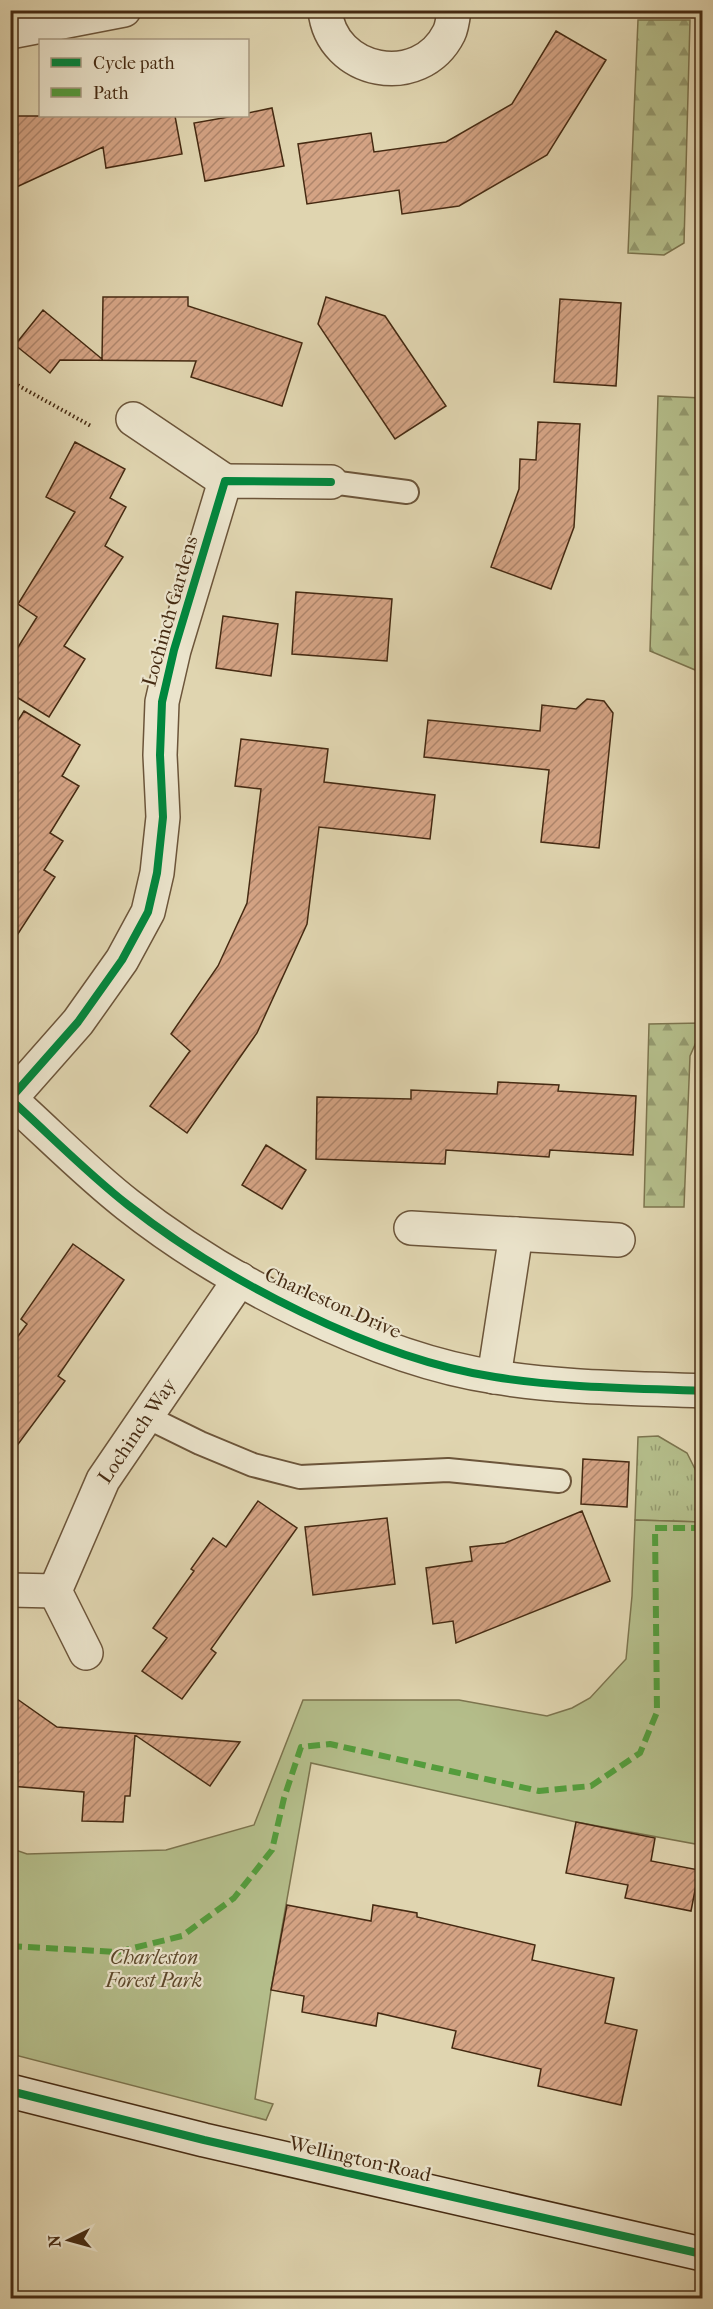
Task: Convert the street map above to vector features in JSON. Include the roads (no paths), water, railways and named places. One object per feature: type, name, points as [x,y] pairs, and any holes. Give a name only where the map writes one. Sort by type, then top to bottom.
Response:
[{"type":"street","points":[[10,32],[124,10]]},
{"type":"street","points":[[325,10],[326,22],[336,42],[352,58],[372,68],[394,70],[416,64],[435,51],[449,33],[454,10]]},
{"type":"street","points":[[133,419],[225,481],[331,482]]},
{"type":"street","name":"Lochinch Gardens","points":[[10,1099],[78,1022],[122,960],[148,912],[157,873],[163,817],[160,755],[162,702],[174,650],[225,481]]},
{"type":"street","name":"Charleston Drive","points":[[10,1099],[127,1204],[170,1236],[240,1279],[368,1341],[434,1364],[494,1377],[592,1386],[702,1391]]},
{"type":"street","points":[[411,1228],[618,1240]]},
{"type":"street","points":[[494,1377],[516,1234]]},
{"type":"street","name":"Lochinch Way","points":[[55,1591],[103,1480],[240,1279]]},
{"type":"street","points":[[10,1590],[55,1591],[86,1653]]},
{"type":"street","name":"Wellington Road","points":[[10,2091],[204,2140],[702,2254]]},
{"type":"lane","points":[[331,482],[407,492]]},
{"type":"lane","points":[[147,1417],[200,1443],[253,1465],[300,1477],[448,1470],[559,1481]]},
{"type":"park label","name":"Charleston Forest Park","points":[[154,1968]]}]
